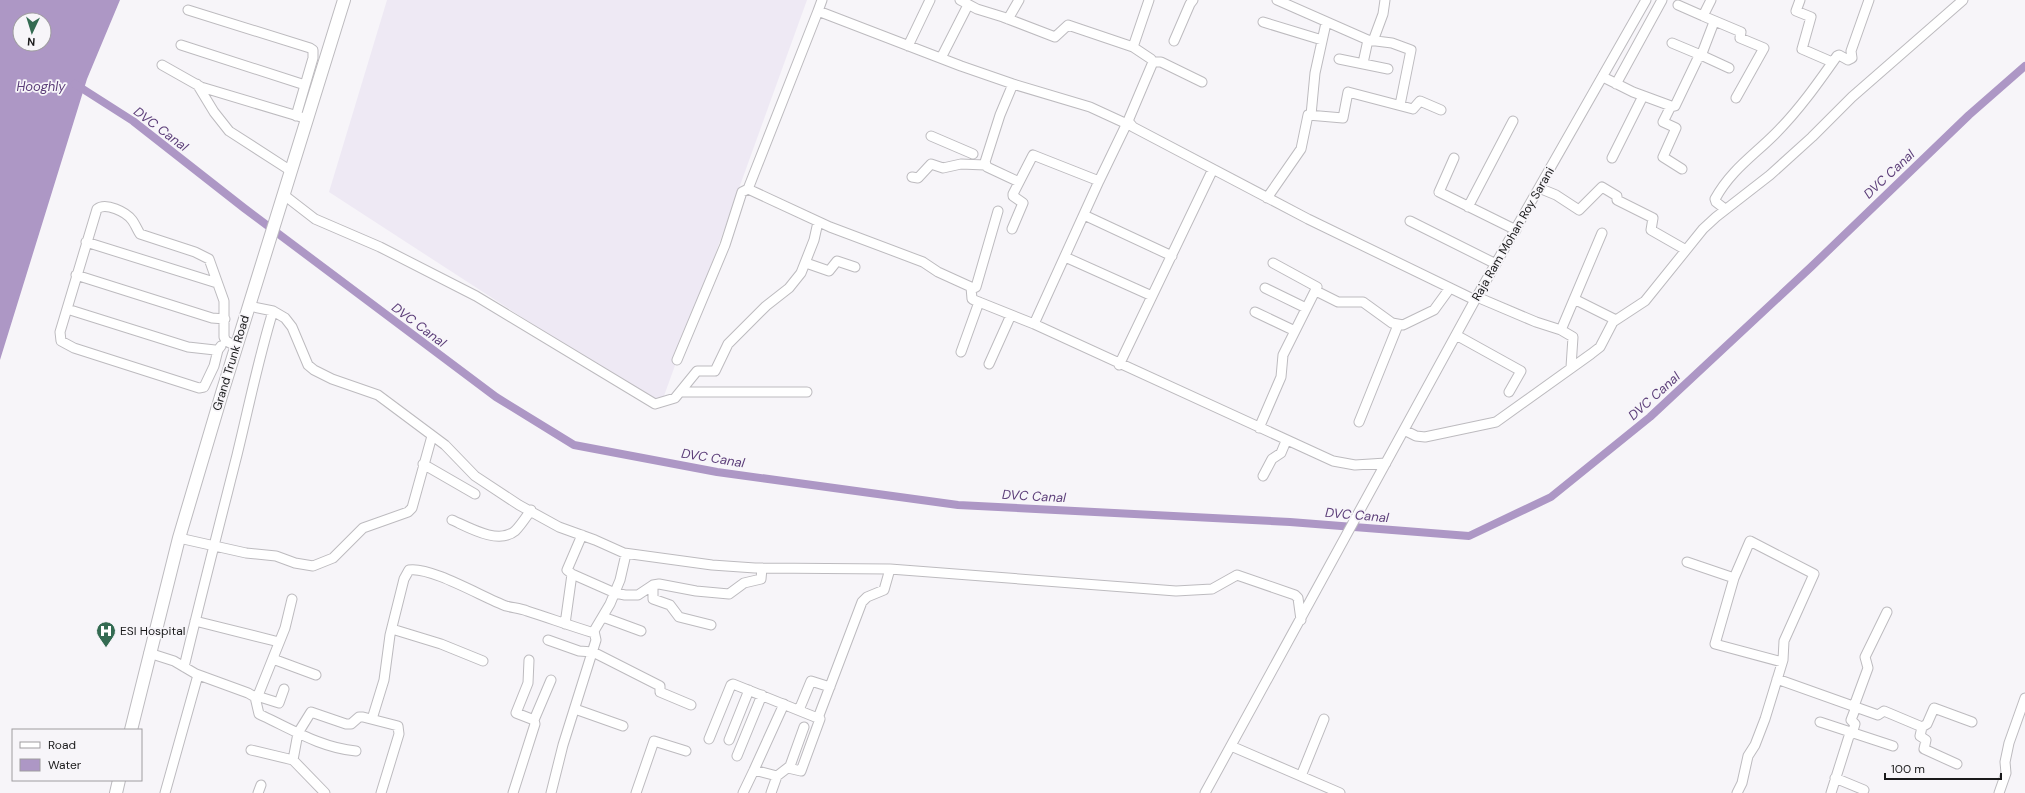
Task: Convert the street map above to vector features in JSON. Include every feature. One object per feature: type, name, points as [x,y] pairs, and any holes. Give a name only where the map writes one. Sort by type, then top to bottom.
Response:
[{"type":"main road","name":"Grand Trunk Road","points":[[131,729],[179,538],[236,346],[291,171],[301,117],[344,0]]},
{"type":"main road","points":[[116,793],[119,781]]},
{"type":"street","points":[[677,360],[726,245],[742,192],[748,189],[822,0]]},
{"type":"street","points":[[908,46],[930,0]]},
{"type":"street","points":[[1008,19],[1019,0]]},
{"type":"street","points":[[1133,47],[1149,0]]},
{"type":"street","points":[[1174,41],[1193,0]]},
{"type":"street","points":[[1277,0],[1326,23],[1370,40],[1392,43],[1411,50],[1400,105]]},
{"type":"street","points":[[1363,63],[1370,40],[1383,14],[1385,0]]},
{"type":"street","name":"Raja Ram Mohan Roy Sarani","points":[[1205,793],[1476,299],[1646,0]]},
{"type":"street","points":[[1616,84],[1662,0]]},
{"type":"street","points":[[1703,16],[1711,0]]},
{"type":"street","points":[[1800,0],[1796,11],[1811,17],[1802,49],[1832,62]]},
{"type":"street","points":[[1725,209],[1715,200],[1721,189],[1748,157],[1775,134],[1796,110],[1838,55],[1848,60],[1852,58],[1851,51],[1869,0]]},
{"type":"street","points":[[1404,430],[1416,436],[1425,437],[1491,424],[1600,347],[1616,320],[1645,301],[1703,229],[1725,209],[1770,175],[1812,137],[1852,97],[1963,0]]},
{"type":"street","points":[[941,58],[964,2],[1054,37],[1068,25],[1133,47],[1153,62],[1161,62],[1202,82]]},
{"type":"street","points":[[1678,5],[1714,22],[1741,32],[1740,38],[1764,48],[1736,98]]},
{"type":"street","points":[[162,65],[197,84],[301,117],[305,84],[313,58],[313,50],[188,10]]},
{"type":"street","points":[[818,11],[908,46],[1013,84],[1083,105],[1128,122],[1133,128],[1267,198],[1450,288],[1536,322],[1561,330],[1573,337],[1571,367]]},
{"type":"street","points":[[1263,22],[1322,40]]},
{"type":"street","points":[[1603,77],[1671,107],[1676,106],[1696,60],[1702,56],[1714,22]]},
{"type":"street","points":[[1267,198],[1301,149],[1308,116],[1311,115],[1313,84],[1326,23]]},
{"type":"street","points":[[1672,43],[1729,68]]},
{"type":"street","points":[[181,45],[305,84]]},
{"type":"street","points":[[1339,59],[1388,69]]},
{"type":"street","points":[[1034,324],[1099,181],[1128,122],[1153,62]]},
{"type":"street","points":[[197,84],[214,112],[229,131],[291,171]]},
{"type":"street","points":[[985,165],[997,124],[1013,84]]},
{"type":"street","points":[[1311,115],[1342,118],[1347,93],[1349,92],[1414,108],[1420,101],[1441,110]]},
{"type":"street","points":[[1612,158],[1644,96]]},
{"type":"street","points":[[1671,107],[1663,122],[1676,128],[1663,157],[1682,169]]},
{"type":"street","points":[[1468,207],[1513,121]]},
{"type":"street","points":[[931,136],[973,154]]},
{"type":"street","points":[[1012,229],[1024,203],[1013,195],[1034,155],[1071,172],[1099,181]]},
{"type":"street","points":[[1454,158],[1439,192],[1516,230]]},
{"type":"street","points":[[912,177],[918,178],[931,164],[943,168],[961,164],[985,165],[987,168],[1019,182]]},
{"type":"street","points":[[1120,365],[1213,169]]},
{"type":"street","points":[[1539,188],[1579,210],[1602,187],[1617,196],[1617,200],[1653,218],[1651,230],[1686,250]]},
{"type":"street","points":[[748,189],[818,222],[923,262],[938,272],[971,287],[972,299],[1034,324],[1333,462],[1384,467]]},
{"type":"street","points":[[283,197],[315,219],[380,247],[476,296],[652,404],[668,401],[681,392],[697,371],[715,372],[728,344],[766,306],[789,288],[801,273],[814,240],[818,222]]},
{"type":"street","points":[[100,206],[111,208],[131,218],[140,234],[203,255],[212,263],[217,283],[224,300],[224,337],[218,350],[208,382],[204,387],[199,388],[66,344],[61,341],[60,337],[67,309],[86,242],[97,209],[100,206]]},
{"type":"street","points":[[972,290],[976,287],[998,211]]},
{"type":"street","points":[[1084,215],[1172,256]]},
{"type":"street","points":[[1410,221],[1496,264]]},
{"type":"street","points":[[1561,330],[1602,234]]},
{"type":"street","points":[[86,242],[217,283]]},
{"type":"street","points":[[1065,256],[1152,296]]},
{"type":"street","points":[[806,263],[830,271],[837,261],[855,267]]},
{"type":"street","points":[[1259,428],[1281,377],[1283,355],[1316,291],[1317,285],[1273,263]]},
{"type":"street","points":[[76,275],[212,318],[225,319]]},
{"type":"street","points":[[1265,288],[1306,308]]},
{"type":"street","points":[[1316,291],[1338,302],[1362,302],[1398,325],[1408,323],[1434,310],[1450,288]]},
{"type":"street","points":[[1574,299],[1616,320]]},
{"type":"street","points":[[250,302],[273,311],[285,318],[292,327],[308,365],[314,370],[332,379],[378,395],[462,461],[475,476],[559,526],[626,554],[712,565],[762,568],[890,569],[1176,590],[1212,589],[1237,575],[1295,595],[1298,598],[1301,620]]},
{"type":"street","points":[[961,352],[979,302]]},
{"type":"street","points":[[67,309],[188,347],[218,350]]},
{"type":"street","points":[[184,666],[212,546],[237,454],[258,359],[273,311]]},
{"type":"street","points":[[1255,312],[1295,331]]},
{"type":"street","points":[[989,364],[1011,315]]},
{"type":"street","points":[[1359,422],[1398,325]]},
{"type":"street","points":[[1456,335],[1521,371],[1509,392]]},
{"type":"street","points":[[224,337],[226,341],[236,346]]},
{"type":"street","points":[[681,392],[807,392]]},
{"type":"street","points":[[179,538],[246,553],[276,556],[304,565],[313,566],[323,563],[333,558],[346,547],[363,528],[408,512],[412,508],[432,436]]},
{"type":"street","points":[[1263,476],[1272,459],[1281,453],[1286,441]]},
{"type":"street","points":[[423,464],[475,494]]},
{"type":"street","points":[[452,520],[487,534],[507,535],[516,530],[531,510]]},
{"type":"street","points":[[582,535],[567,570],[572,574],[615,593],[638,595],[653,585],[660,584],[696,591],[728,594],[744,583],[761,579],[762,568]]},
{"type":"street","points":[[1737,793],[1742,783],[1748,756],[1756,742],[1777,679],[1782,662],[1784,641],[1814,573],[1750,541],[1734,578],[1715,644],[1782,662]]},
{"type":"street","points":[[551,793],[563,745],[596,638],[594,633],[615,593],[626,554]]},
{"type":"street","points":[[1687,562],[1734,578]]},
{"type":"street","points":[[788,768],[801,771],[820,721],[818,718],[863,600],[884,590],[890,569]]},
{"type":"street","points":[[372,719],[384,680],[392,629],[404,579],[409,570],[461,585],[505,606],[522,609],[594,633]]},
{"type":"street","points":[[565,624],[572,574]]},
{"type":"street","points":[[653,585],[653,599],[670,606],[677,616],[711,625]]},
{"type":"street","points":[[292,599],[279,642],[256,699],[259,714],[320,744],[340,750],[356,751]]},
{"type":"street","points":[[1831,793],[1834,778],[1855,724],[1851,720],[1868,668],[1865,657],[1887,612]]},
{"type":"street","points":[[603,617],[641,631]]},
{"type":"street","points":[[195,621],[279,642]]},
{"type":"street","points":[[392,629],[441,644],[483,661]]},
{"type":"street","points":[[548,640],[579,651],[592,652],[661,686],[660,692],[691,705]]},
{"type":"street","points":[[149,654],[174,661],[198,675],[248,693],[256,699]]},
{"type":"street","points":[[273,658],[316,675]]},
{"type":"street","points":[[529,660],[528,683],[516,713],[534,720]]},
{"type":"street","points":[[165,793],[198,675]]},
{"type":"street","points":[[1777,679],[1878,715],[1884,711],[1922,727]]},
{"type":"street","points":[[513,793],[535,724],[534,720],[551,680]]},
{"type":"street","points":[[799,710],[811,681],[830,687]]},
{"type":"street","points":[[709,740],[731,685],[733,684],[818,718]]},
{"type":"street","points":[[256,699],[260,697],[279,703],[284,689]]},
{"type":"street","points":[[728,740],[748,690]]},
{"type":"street","points":[[737,756],[762,696]]},
{"type":"street","points":[[1999,793],[2006,773],[2005,760],[2009,743],[2025,698]]},
{"type":"street","points":[[744,793],[784,704]]},
{"type":"street","points":[[1957,764],[1924,749],[1926,740],[1920,736],[1922,727],[1927,724],[1934,708],[1972,722]]},
{"type":"street","points":[[575,709],[623,726]]},
{"type":"street","points":[[293,760],[298,733],[311,712],[346,724],[350,724],[359,717],[393,724],[400,729],[381,793]]},
{"type":"street","points":[[1301,776],[1324,719]]},
{"type":"street","points":[[1820,722],[1893,746]]},
{"type":"street","points":[[771,793],[777,776],[788,768],[804,727]]},
{"type":"street","points":[[636,793],[654,741],[686,751]]},
{"type":"street","points":[[1231,746],[1340,793]]},
{"type":"street","points":[[251,750],[293,760],[325,793]]},
{"type":"street","points":[[754,770],[777,776]]},
{"type":"street","points":[[1834,778],[1864,790]]},
{"type":"shaded area","points":[[387,0],[807,0],[660,407],[329,192]]},
{"type":"water","name":"Hooghly","points":[[0,0],[120,0],[87,79],[0,360]]},
{"type":"waterway","name":"DVC Canal","points":[[75,84],[133,121],[244,208],[496,397],[574,445],[717,472],[958,505],[1290,522],[1469,536],[1551,497],[1650,417],[1811,267],[1969,115],[2025,66]]},
{"type":"place","name":"ESI Hospital","points":[[106,648]]}]
